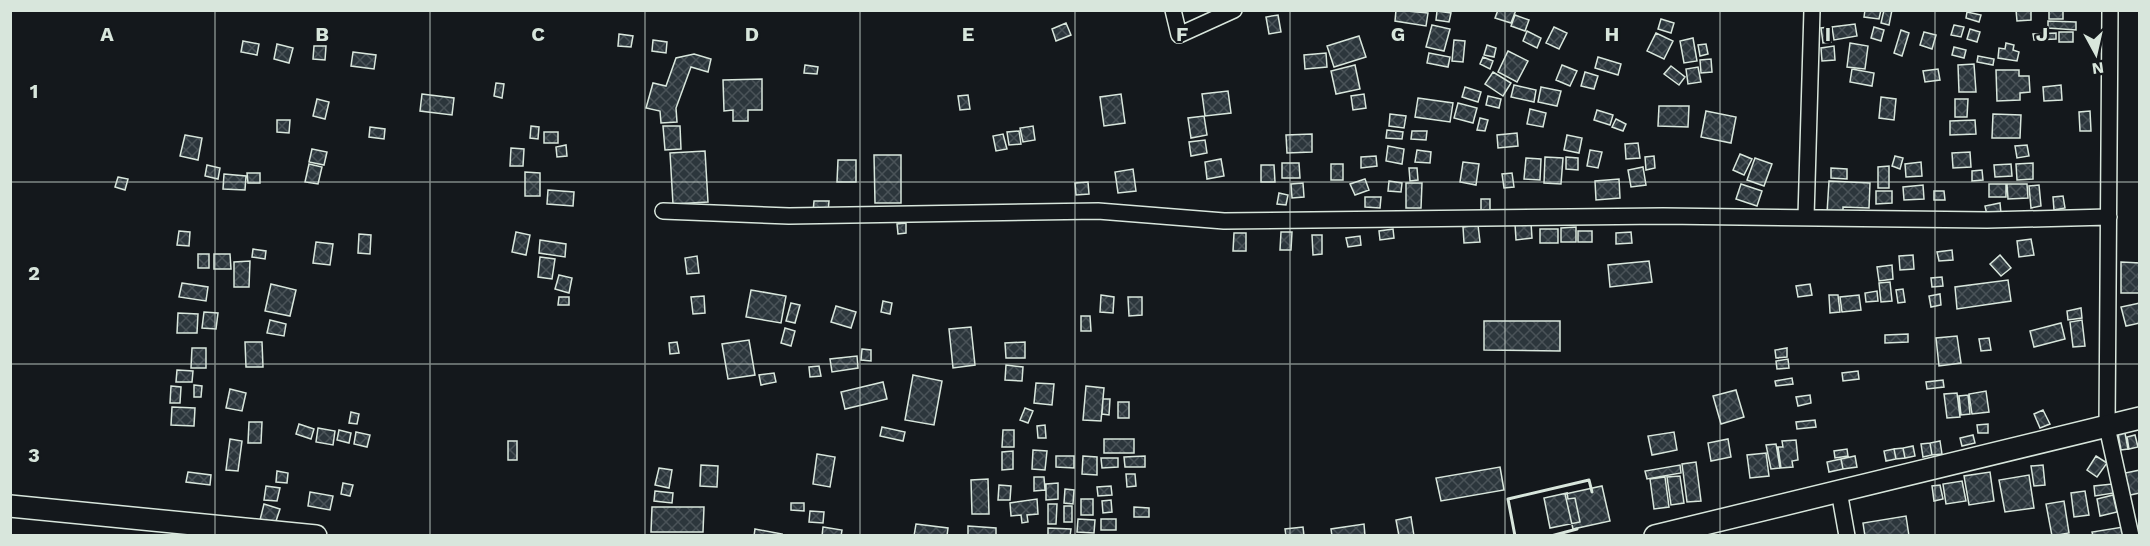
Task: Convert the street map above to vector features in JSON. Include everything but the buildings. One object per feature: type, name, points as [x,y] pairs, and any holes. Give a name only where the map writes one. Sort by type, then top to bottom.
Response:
[{"type":"main road","points":[[1655,536],[2139,418]]},
{"type":"main road","points":[[10,506],[316,536]]},
{"type":"street","points":[[1173,10],[1179,35],[1234,10]]},
{"type":"street","points":[[1806,217],[1812,10]]},
{"type":"street","points":[[2110,10],[2107,427],[2131,536]]},
{"type":"street","points":[[663,211],[789,216],[1098,211],[1224,221],[1663,216],[1987,220],[2109,217]]},
{"type":"street","points":[[1839,491],[1847,536]]},
{"type":"wall","points":[[1515,536],[1508,499],[1589,480],[1592,492]]},
{"type":"wall","points":[[1551,536],[1577,529]]}]
